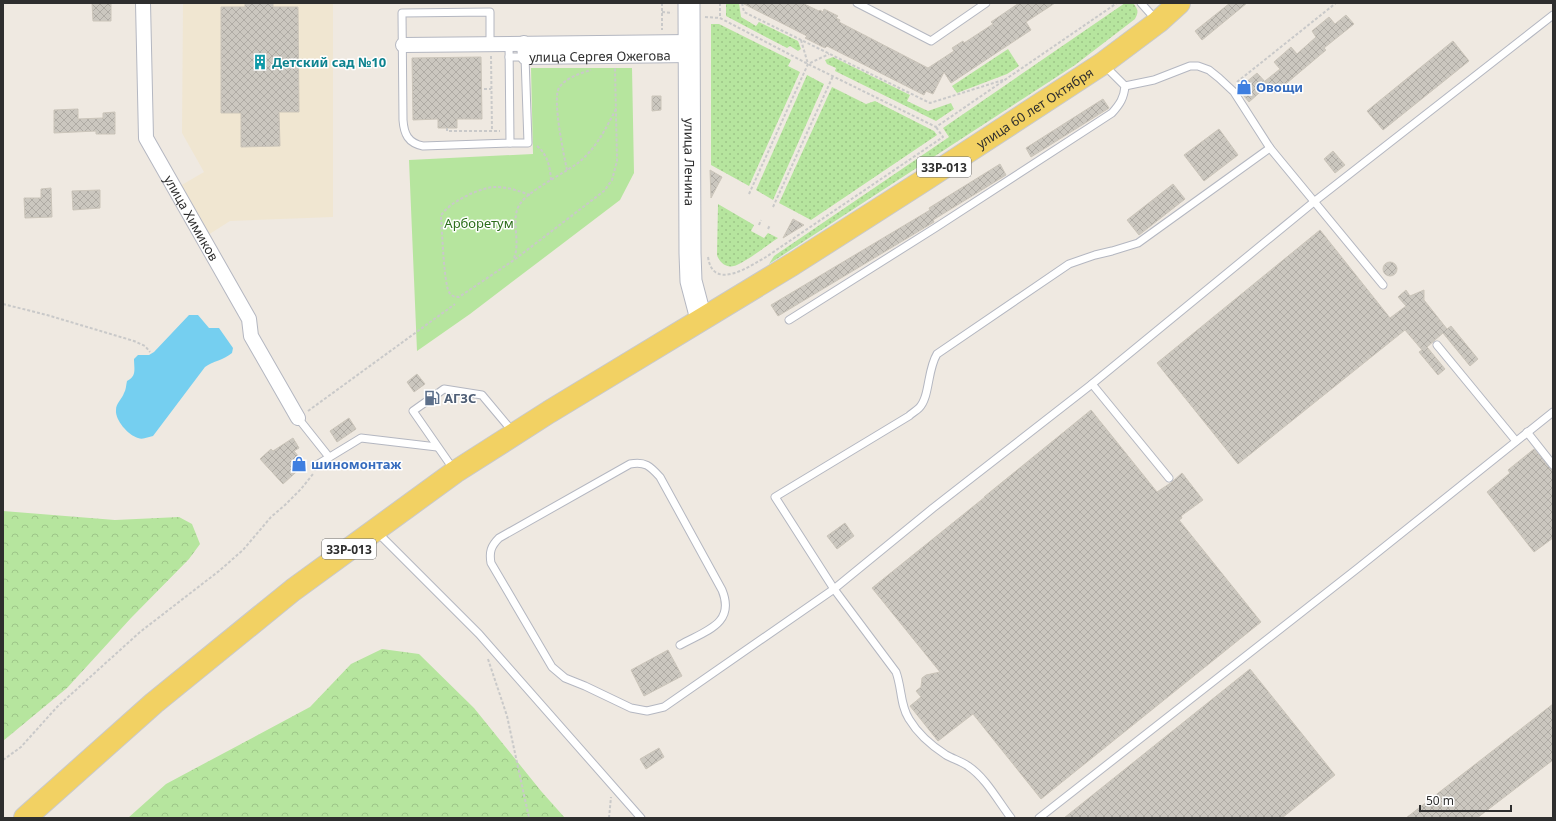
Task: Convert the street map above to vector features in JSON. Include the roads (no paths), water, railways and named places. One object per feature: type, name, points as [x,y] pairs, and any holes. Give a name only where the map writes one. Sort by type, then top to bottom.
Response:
[{"type":"main road","name":"улица Ленина","points":[[689,3],[691,281],[701,319]]},
{"type":"main road","name":"улица 60 лет Октября","points":[[701,319],[793,264],[1102,64],[1158,22],[1179,3]]},
{"type":"main road","name":"33Р-013","points":[[25,818],[154,703],[293,590],[455,472],[701,319]]},
{"type":"street","name":"улица Химиков","points":[[143,3],[146,138],[250,319],[251,336],[298,418]]},
{"type":"street","name":"улица Сергея Ожегова","points":[[403,45],[490,44],[509,50],[690,48]]},
{"type":"street","name":"улица Сергея Ожегова","points":[[525,50],[615,62],[690,48]]},
{"type":"lane","points":[[857,3],[931,41],[986,3]]},
{"type":"lane","points":[[1141,3],[1158,22]]},
{"type":"lane","points":[[490,44],[490,12],[402,13],[403,120],[404,132],[410,141],[423,146],[528,143],[525,50]]},
{"type":"lane","points":[[680,645],[722,620],[726,611],[726,600],[722,590],[660,477],[645,464],[638,462],[630,464],[499,538],[492,544],[489,554],[491,563],[552,667],[565,678],[631,708],[647,711],[664,707],[834,589],[933,508],[1092,384],[1315,202],[1553,15]]},
{"type":"lane","points":[[509,50],[510,143]]},
{"type":"lane","points":[[1102,64],[1125,86]]},
{"type":"lane","points":[[1125,86],[1141,83],[1190,66],[1198,66],[1209,70],[1234,92],[1270,148],[1383,285]]},
{"type":"lane","points":[[789,320],[935,228],[1112,113],[1121,104],[1125,86]]},
{"type":"lane","points":[[1011,818],[979,775],[969,766],[947,755],[932,745],[913,726],[904,711],[900,683],[896,672],[834,589],[775,497],[909,416],[919,408],[924,401],[933,361],[937,354],[1069,264],[1138,243],[1270,148]]},
{"type":"lane","points":[[1437,345],[1516,441]]},
{"type":"lane","points":[[1092,384],[1169,478]]},
{"type":"lane","points":[[455,472],[413,411],[444,389],[482,395],[514,434]]},
{"type":"lane","points":[[1039,818],[1364,563],[1553,412]]},
{"type":"lane","points":[[298,418],[329,457]]},
{"type":"lane","points":[[1527,432],[1553,465]]},
{"type":"lane","points":[[315,466],[361,438],[437,447]]},
{"type":"lane","points":[[375,530],[479,634],[641,818]]},
{"type":"water","points":[[189,315],[198,315],[209,328],[219,328],[233,348],[232,353],[205,367],[153,436],[142,439],[138,438],[130,434],[123,427],[116,414],[117,405],[125,392],[127,381],[134,374],[134,359],[138,355],[149,355],[154,352]]},
{"type":"place","name":"Детский сад №10","points":[[260,62]]},
{"type":"place","name":"Овощи","points":[[1244,87]]},
{"type":"place","name":"АГЗС","points":[[432,398]]},
{"type":"place","name":"шиномонтаж","points":[[299,464]]},
{"type":"park label","name":"Арборетум","points":[[479,223]]}]
